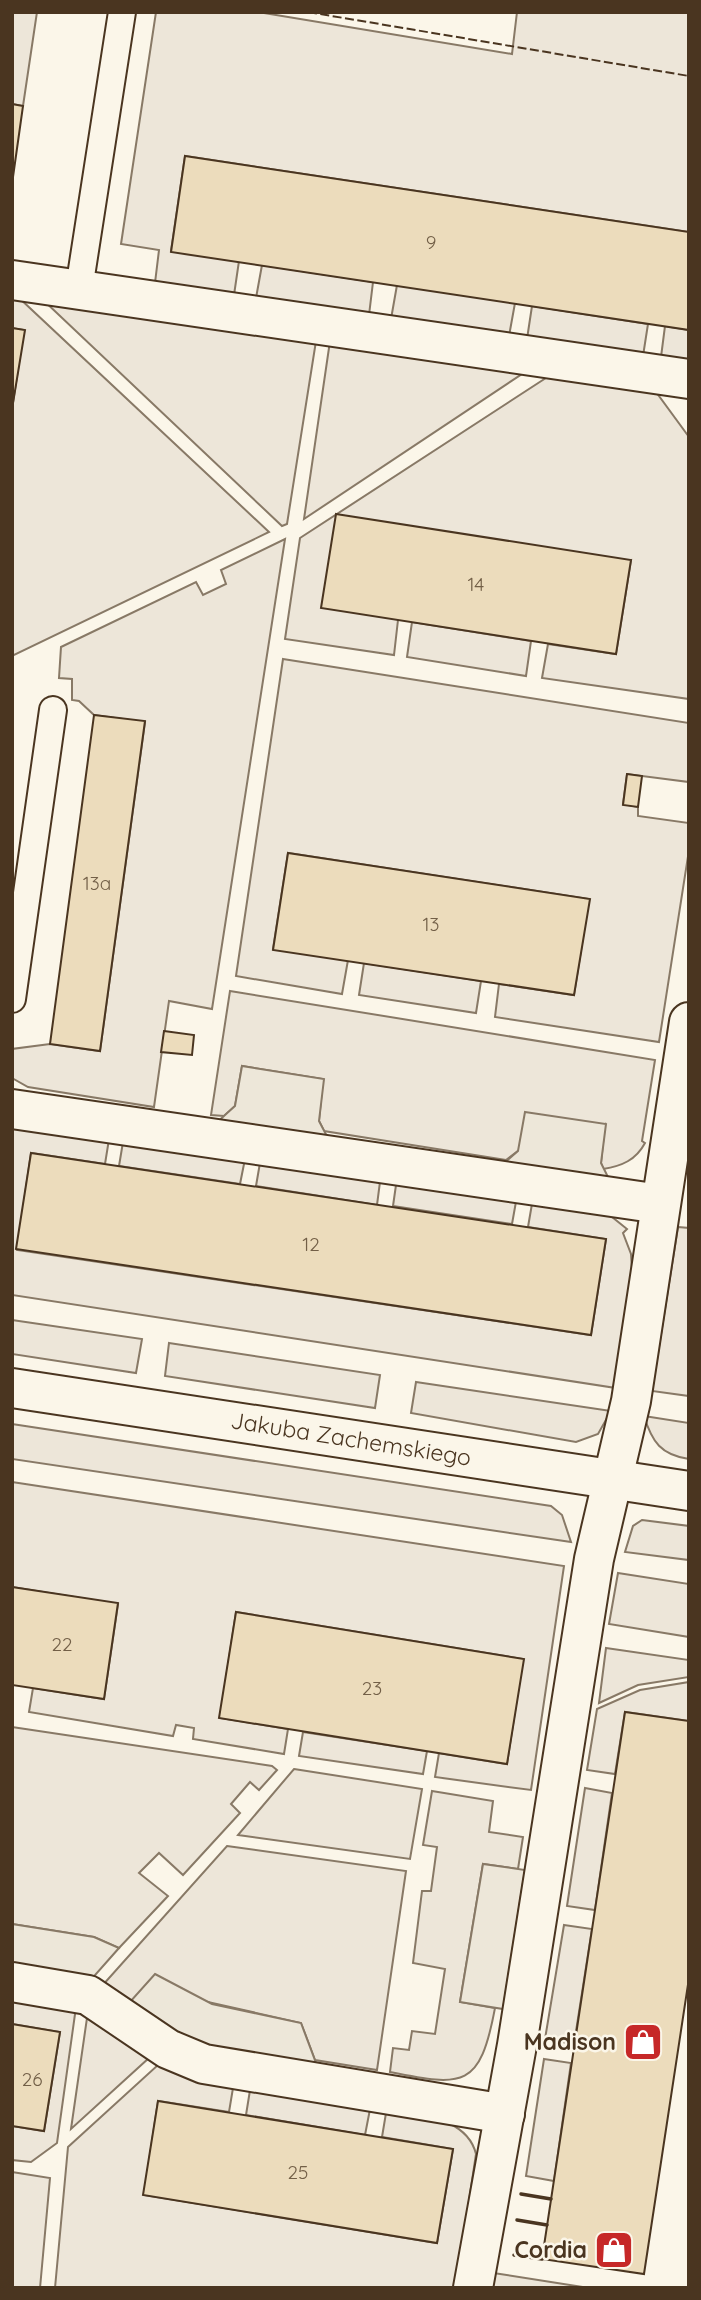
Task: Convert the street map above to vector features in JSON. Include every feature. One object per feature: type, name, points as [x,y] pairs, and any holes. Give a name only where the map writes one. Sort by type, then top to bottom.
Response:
[{"type":"street","points":[[12,280],[689,379]]},
{"type":"street","points":[[473,2288],[505,2114],[594,1559],[631,1401],[689,1022]]},
{"type":"street","points":[[12,1109],[660,1204]]},
{"type":"street","name":"Jakuba Zachemskiego","points":[[12,1388],[689,1491]]},
{"type":"street","points":[[12,1982],[88,1995],[168,2049],[204,2064],[505,2114]]},
{"type":"lane","points":[[79,289],[122,12]]},
{"type":"lane","points":[[12,999],[53,710]]},
{"type":"shaded area","points":[[12,12],[37,12],[23,106],[12,104]]},
{"type":"shaded area","points":[[156,12],[258,12],[512,54],[517,12],[689,12],[689,232],[185,156],[171,251],[239,261],[234,295],[155,283],[159,250],[121,244]]},
{"type":"shaded area","points":[[262,265],[373,282],[369,315],[256,298]]},
{"type":"shaded area","points":[[397,285],[515,303],[509,336],[391,319]]},
{"type":"shaded area","points":[[12,295],[17,296],[269,532],[12,656],[12,409],[24,330],[12,328]]},
{"type":"shaded area","points":[[41,298],[316,341],[287,524],[282,526]]},
{"type":"shaded area","points":[[532,306],[648,324],[643,356],[527,339]]},
{"type":"shaded area","points":[[665,326],[689,330],[689,361],[661,357]]},
{"type":"shaded area","points":[[330,341],[525,372],[304,519]]},
{"type":"shaded area","points":[[549,376],[656,392],[689,437],[689,699],[542,678],[548,644],[616,654],[631,560],[398,620],[394,655],[285,639],[300,538]]},
{"type":"shaded area","points":[[285,539],[212,1009],[169,1001],[154,1107],[28,1087],[12,1078],[12,1049],[50,1044],[100,1051],[145,722],[94,715],[79,701],[72,700],[72,679],[59,678],[61,647],[196,582],[203,595],[226,584],[221,570]]},
{"type":"shaded area","points":[[412,622],[531,641],[526,676],[407,657]]},
{"type":"shaded area","points":[[283,659],[689,723],[689,782],[627,774],[623,804],[638,807],[638,816],[689,823],[689,850],[659,1042],[495,1017],[499,984],[574,995],[589,899],[288,853],[273,949],[348,960],[342,994],[236,976]]},
{"type":"shaded area","points":[[364,963],[481,981],[476,1013],[359,995]]},
{"type":"shaded area","points":[[230,991],[655,1060],[642,1141],[645,1143],[628,1161],[603,1169],[601,1163],[605,1124],[518,1151],[506,1160],[324,1131],[319,1121],[323,1079],[242,1066],[235,1106],[224,1116],[211,1115]]},
{"type":"shaded area","points":[[242,1066],[324,1079],[319,1121],[331,1144],[214,1125],[235,1106]]},
{"type":"shaded area","points":[[525,1112],[606,1124],[601,1163],[609,1179],[497,1169],[518,1151]]},
{"type":"shaded area","points":[[12,1119],[110,1133],[105,1164],[31,1153],[17,1250],[591,1335],[606,1239],[528,1227],[533,1198],[607,1213],[627,1229],[623,1233],[631,1254],[632,1270],[616,1388],[12,1295]]},
{"type":"shaded area","points":[[124,1136],[246,1154],[240,1184],[119,1166]]},
{"type":"shaded area","points":[[261,1157],[381,1174],[377,1205],[256,1186]]},
{"type":"shaded area","points":[[397,1178],[517,1196],[512,1224],[393,1206]]},
{"type":"shaded area","points":[[678,1227],[689,1228],[689,1396],[652,1391]]},
{"type":"shaded area","points":[[12,1320],[142,1339],[136,1373],[12,1354]]},
{"type":"shaded area","points":[[169,1343],[380,1375],[375,1408],[165,1376]]},
{"type":"shaded area","points":[[416,1382],[611,1411],[598,1434],[576,1442],[411,1413]]},
{"type":"shaded area","points":[[644,1416],[689,1423],[689,1459],[671,1454],[659,1446],[650,1433]]},
{"type":"shaded area","points":[[12,1424],[551,1506],[562,1515],[571,1542],[12,1459]]},
{"type":"shaded area","points":[[12,1482],[564,1566],[531,1790],[435,1777],[439,1753],[507,1764],[523,1659],[236,1612],[220,1718],[288,1729],[284,1754],[193,1739],[194,1728],[176,1725],[173,1736],[29,1712],[33,1688],[104,1699],[118,1604],[12,1587]]},
{"type":"shaded area","points":[[642,1520],[689,1526],[689,1560],[625,1552],[633,1526]]},
{"type":"shaded area","points":[[618,1573],[689,1584],[689,1637],[609,1624]]},
{"type":"shaded area","points":[[606,1648],[689,1660],[689,1677],[638,1685],[599,1703]]},
{"type":"shaded area","points":[[689,1682],[689,1721],[625,1712],[615,1774],[587,1770],[597,1709],[640,1690]]},
{"type":"shaded area","points":[[12,1727],[272,1766],[277,1770],[259,1790],[250,1782],[231,1804],[240,1813],[183,1875],[159,1853],[139,1873],[168,1896],[119,1948],[94,1937],[12,1924]]},
{"type":"shaded area","points":[[303,1732],[427,1751],[423,1774],[299,1756]]},
{"type":"shaded area","points":[[294,1769],[422,1789],[410,1859],[238,1835]]},
{"type":"shaded area","points":[[585,1788],[612,1793],[595,1910],[567,1906]]},
{"type":"shaded area","points":[[432,1791],[493,1801],[489,1832],[523,1837],[518,1869],[483,1864],[460,2002],[495,2008],[483,2054],[465,2076],[436,2080],[390,2072],[393,2048],[409,2050],[412,2031],[435,2034],[445,1969],[413,1963],[422,1891],[431,1891],[437,1847],[423,1845]]},
{"type":"shaded area","points":[[227,1846],[406,1871],[377,2070],[315,2060],[301,2023],[199,2000],[129,2003],[101,1987]]},
{"type":"shaded area","points":[[483,1864],[525,1870],[503,2009],[460,2002]]},
{"type":"shaded area","points":[[12,1924],[94,1937],[119,1948],[89,1982],[12,1969]]},
{"type":"shaded area","points":[[564,1925],[592,1929],[574,2044],[545,2039]]},
{"type":"shaded area","points":[[155,1974],[212,2004],[301,2023],[319,2071],[193,2044],[129,2003]]},
{"type":"shaded area","points":[[12,1997],[76,2007],[57,2143],[31,2162],[12,2160],[12,2126],[44,2131],[60,2032],[12,2024]]},
{"type":"shaded area","points":[[88,2011],[150,2057],[71,2129]]},
{"type":"shaded area","points":[[544,2059],[571,2063],[554,2181],[526,2176]]},
{"type":"shaded area","points":[[159,2064],[234,2082],[229,2112],[158,2101],[144,2195],[437,2243],[453,2149],[382,2137],[387,2107],[440,2120],[463,2132],[476,2154],[456,2288],[55,2288],[68,2147]]},
{"type":"shaded area","points":[[251,2084],[371,2104],[365,2135],[246,2115]]},
{"type":"shaded area","points":[[12,2172],[50,2178],[40,2288],[12,2288]]},
{"type":"shaded area","points":[[487,2272],[589,2288],[484,2288]]},
{"type":"building","points":[[12,104],[23,106],[12,184]]},
{"type":"building","points":[[185,156],[689,232],[689,330],[171,252]]},
{"type":"building","points":[[12,328],[25,330],[12,409]]},
{"type":"building","points":[[336,514],[631,560],[616,654],[321,608]]},
{"type":"building","points":[[94,715],[145,721],[100,1051],[50,1044]]},
{"type":"building","points":[[627,774],[642,776],[638,807],[623,805]]},
{"type":"building","points":[[288,853],[590,899],[574,995],[273,950]]},
{"type":"building","points":[[164,1031],[194,1035],[192,1055],[161,1052]]},
{"type":"building","points":[[31,1153],[606,1239],[591,1335],[16,1249]]},
{"type":"building","points":[[12,1587],[118,1603],[104,1699],[12,1685]]},
{"type":"building","points":[[236,1612],[524,1659],[507,1764],[219,1718]]},
{"type":"building","points":[[625,1712],[689,1721],[689,1978],[644,2274],[542,2259]]},
{"type":"building","points":[[12,2024],[60,2032],[44,2131],[12,2126]]},
{"type":"building","points":[[158,2101],[453,2149],[437,2243],[143,2195]]},
{"type":"fence","points":[[308,12],[689,76]]},
{"type":"wall","points":[[521,2194],[551,2199]]},
{"type":"wall","points":[[517,2220],[547,2225]]},
{"type":"wall","points":[[514,2255],[542,2259]]},
{"type":"place","name":"Madison","points":[[643,2042]]},
{"type":"place","name":"Cordia","points":[[614,2250]]}]
